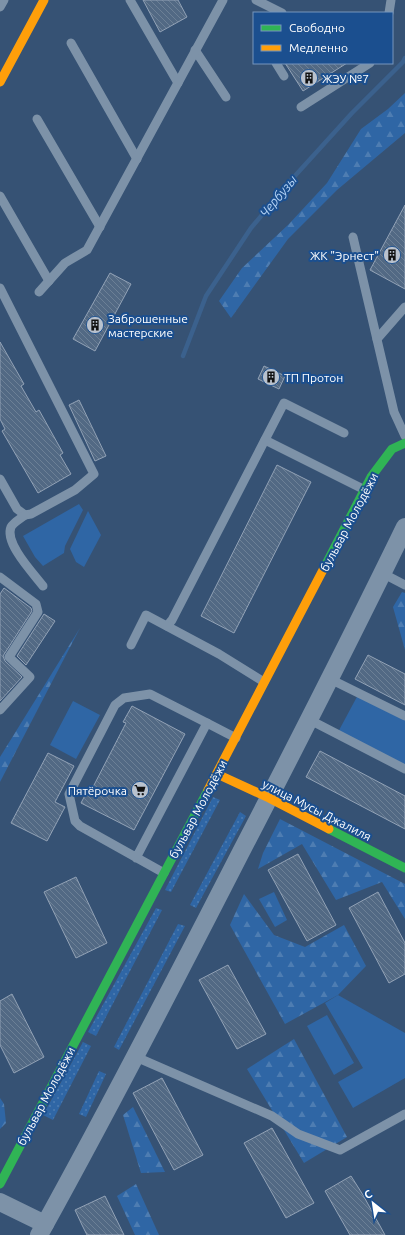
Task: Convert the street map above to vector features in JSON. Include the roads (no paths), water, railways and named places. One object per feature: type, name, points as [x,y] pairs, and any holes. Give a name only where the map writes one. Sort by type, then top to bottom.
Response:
[{"type":"street","points":[[0,82],[44,0]]},
{"type":"street","name":"бульвар Молодёжи","points":[[0,1184],[236,738],[371,477],[392,449],[405,443]]},
{"type":"street","points":[[0,1202],[42,1230],[136,1057],[310,720],[405,527]]},
{"type":"street","name":"улица Мусы Джалиля","points":[[217,774],[269,798],[405,868]]},
{"type":"lane","points":[[0,7],[4,0]]},
{"type":"lane","points":[[130,0],[178,83]]},
{"type":"lane","points":[[39,292],[65,263],[87,250],[223,0]]},
{"type":"lane","points":[[256,0],[280,12]]},
{"type":"lane","points":[[389,12],[391,0]]},
{"type":"lane","points":[[71,43],[137,159]]},
{"type":"lane","points":[[195,50],[226,97]]},
{"type":"lane","points":[[277,64],[284,76]]},
{"type":"lane","points":[[301,107],[368,64]]},
{"type":"lane","points":[[37,119],[100,227]]},
{"type":"lane","points":[[0,196],[49,281]]},
{"type":"lane","points":[[353,237],[394,412],[405,436]]},
{"type":"lane","points":[[0,288],[94,474],[75,490],[31,514],[25,515],[12,526],[10,539],[20,556],[43,586]]},
{"type":"lane","points":[[377,339],[405,307]]},
{"type":"lane","points":[[167,626],[172,620],[284,403],[344,433]]},
{"type":"lane","points":[[265,440],[365,490]]},
{"type":"lane","points":[[0,479],[17,509],[20,513],[25,515]]},
{"type":"lane","points":[[382,573],[405,585]]},
{"type":"lane","points":[[0,576],[36,604],[38,612],[10,657],[30,677],[0,710]]},
{"type":"lane","points":[[131,645],[146,615],[219,654],[264,682]]},
{"type":"lane","points":[[330,679],[405,716]]},
{"type":"lane","points":[[164,873],[80,826],[75,821],[69,809],[69,794],[72,778],[115,705],[124,698],[147,694],[154,695],[236,738]]},
{"type":"lane","points":[[310,720],[405,769]]},
{"type":"lane","points":[[136,858],[207,723]]},
{"type":"lane","points":[[136,1057],[272,1116],[298,1134],[340,1150],[405,1114]]},
{"type":"waterway","name":"Чербузы","points":[[183,356],[206,296],[251,228],[293,178],[352,113],[403,62],[405,58]]},
{"type":"place","name":"ЖЭУ №7","points":[[309,78]]},
{"type":"place","name":"ЖК \"Эрнест\"","points":[[392,255]]},
{"type":"place","name":"Заброшенные мастерские","points":[[95,325]]},
{"type":"place","name":"ТП Протон","points":[[271,377]]},
{"type":"place","name":"Пятёрочка","points":[[140,790]]}]
